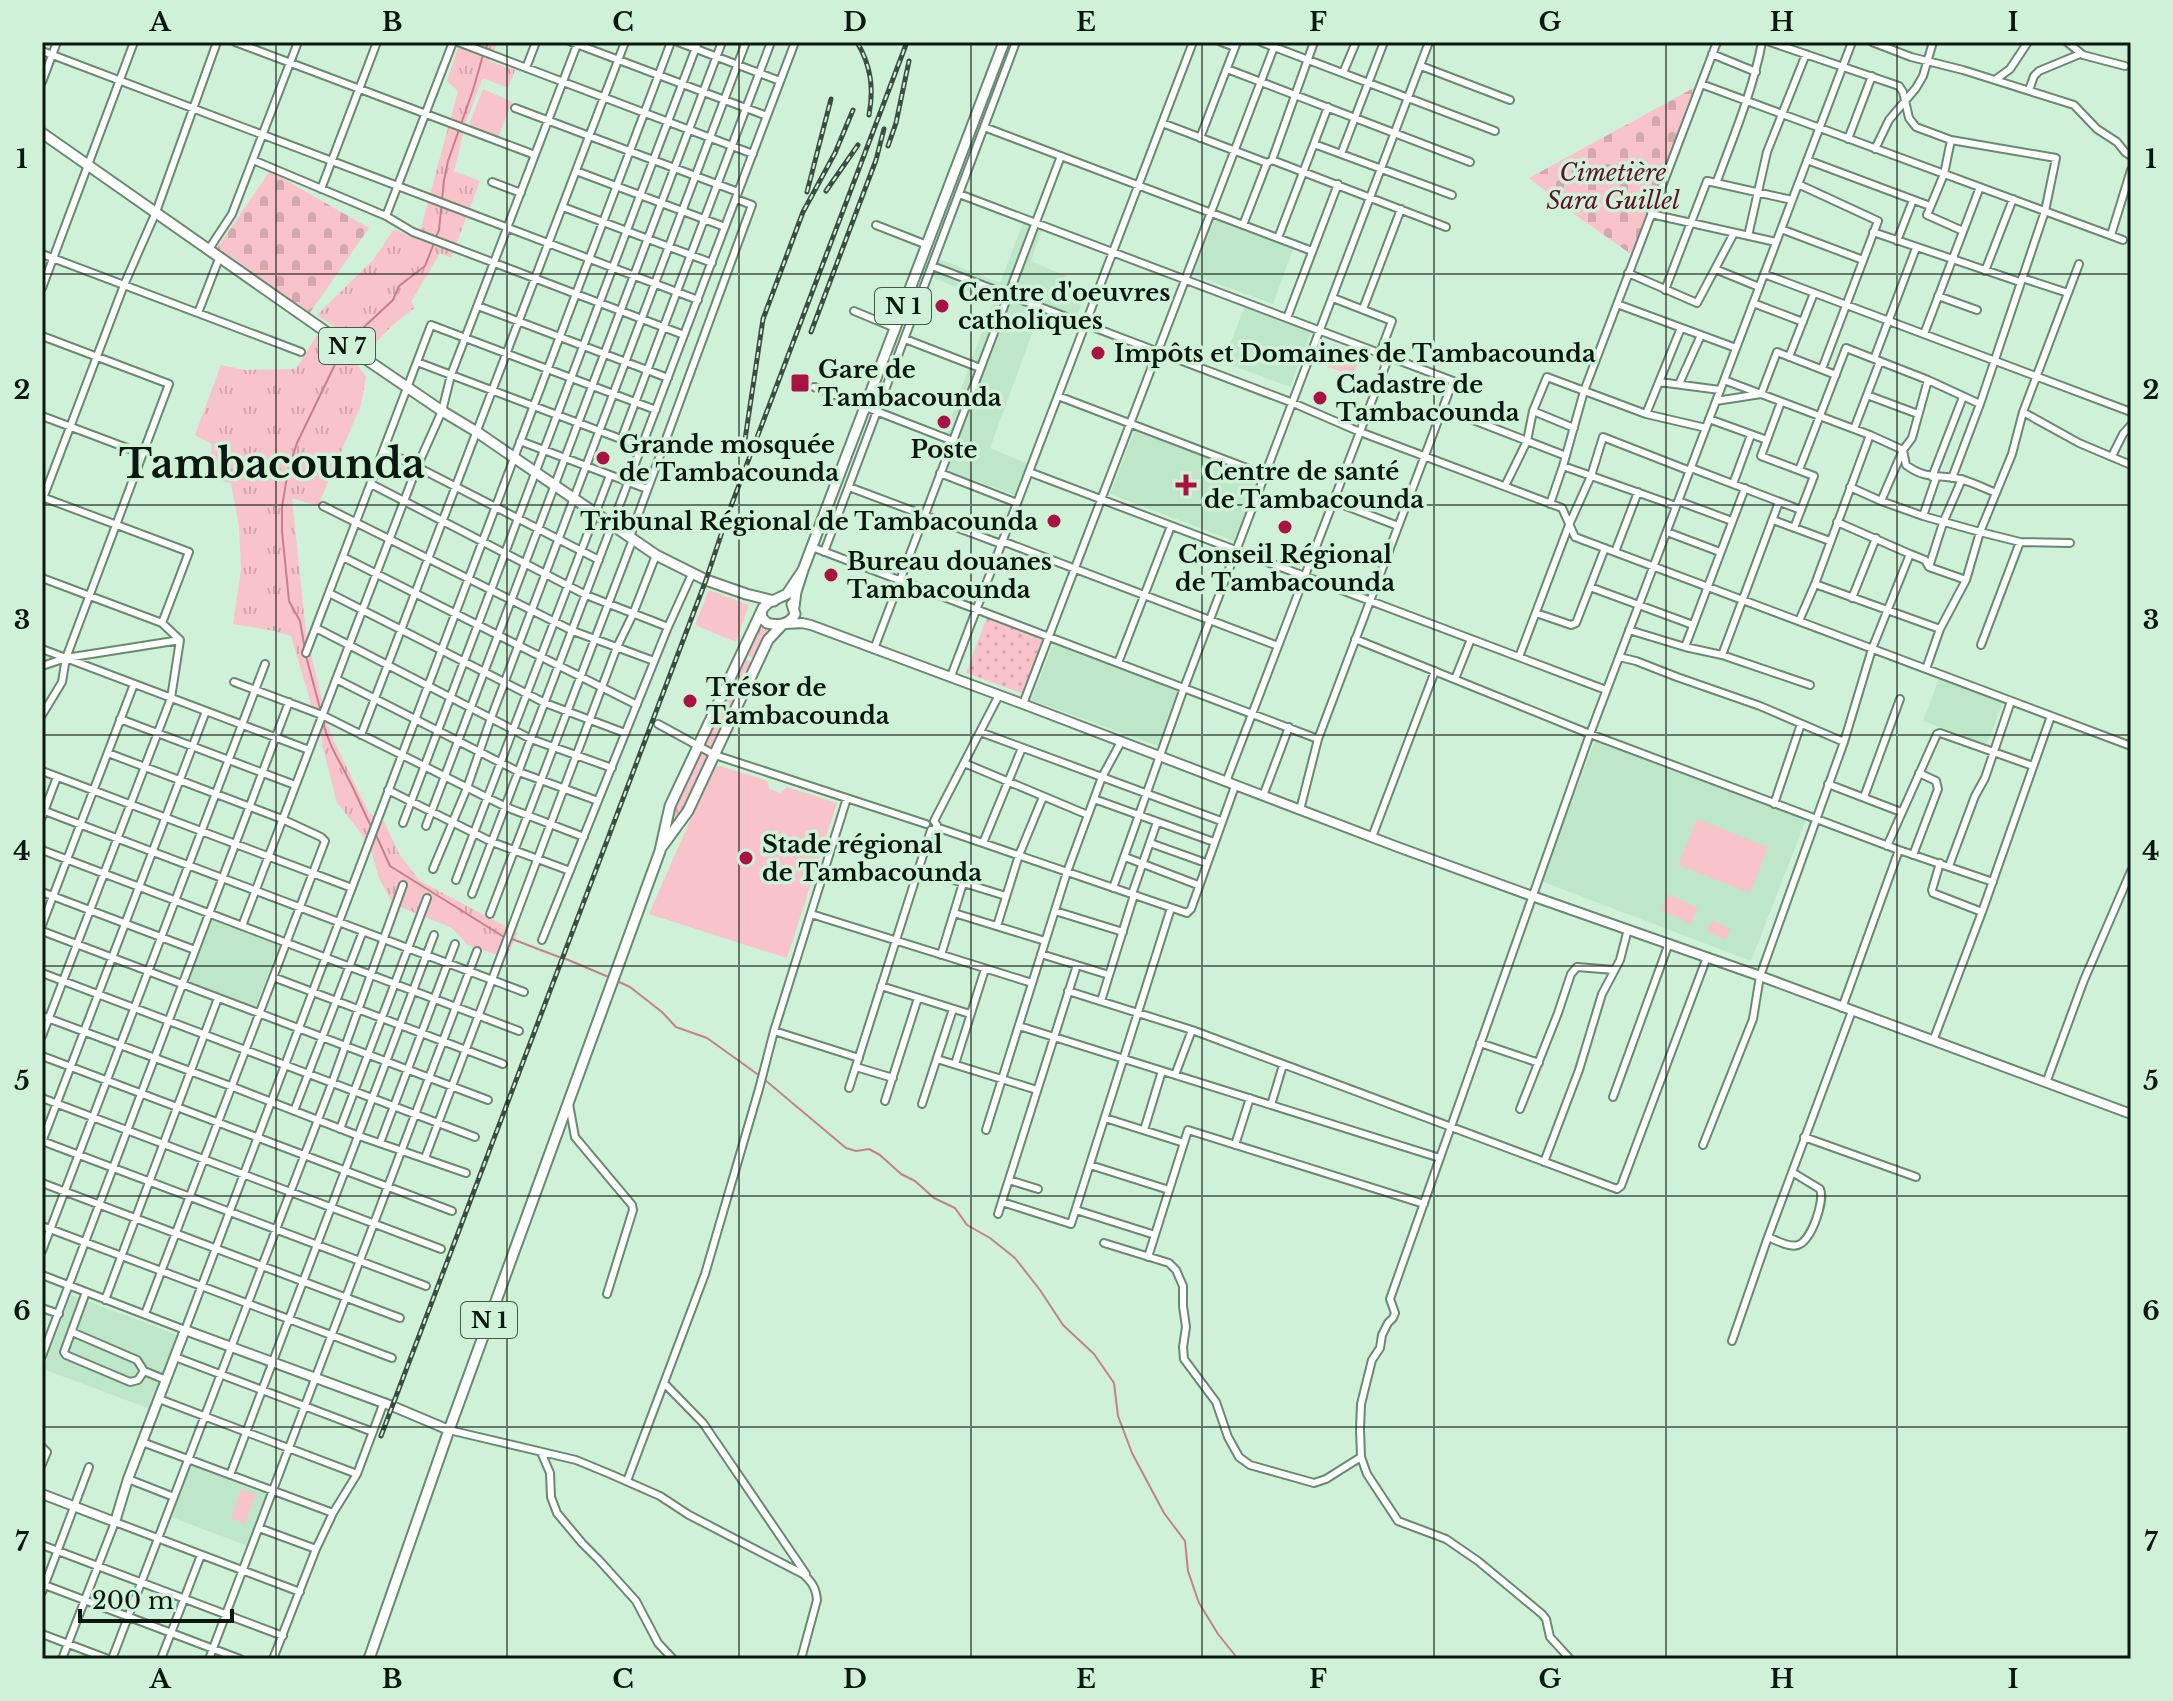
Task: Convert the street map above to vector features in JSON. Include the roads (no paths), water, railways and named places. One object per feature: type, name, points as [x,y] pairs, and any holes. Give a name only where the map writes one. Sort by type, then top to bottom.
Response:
[{"type":"highway","name":"N 1","points":[[794,609],[803,570],[1004,42]]},
{"type":"highway","name":"N 7","points":[[42,133],[332,336],[656,555],[692,574],[775,601]]},
{"type":"highway","name":"N 1","points":[[775,601],[791,591],[803,570]]},
{"type":"highway","name":"N 7","points":[[746,594],[762,612]]},
{"type":"highway","points":[[786,600],[794,609],[791,621],[784,624],[767,623],[762,618],[765,605],[775,601],[786,600]]},
{"type":"highway","name":"N 1","points":[[369,1659],[660,851],[668,811],[762,612]]},
{"type":"highway","name":"N 1","points":[[660,851],[688,811],[768,640],[784,624]]},
{"type":"main road","points":[[794,609],[811,625]]},
{"type":"main road","points":[[784,624],[811,625],[1372,837],[1760,976],[2131,1114]]},
{"type":"main road","points":[[42,1494],[115,1522],[128,1479],[185,1330],[384,1402],[449,1430]]},
{"type":"street","points":[[42,82],[57,42]]},
{"type":"street","points":[[42,288],[134,42]]},
{"type":"street","points":[[162,623],[189,552],[42,499],[124,285],[156,212],[217,42]]},
{"type":"street","points":[[235,42],[535,155]]},
{"type":"street","points":[[209,249],[232,214],[298,42]]},
{"type":"street","points":[[321,189],[377,42]]},
{"type":"street","points":[[386,216],[456,42],[753,154]]},
{"type":"street","points":[[526,68],[536,42]]},
{"type":"street","points":[[361,735],[625,42]]},
{"type":"street","points":[[42,1275],[185,1330],[671,42]]},
{"type":"street","points":[[678,42],[697,45],[717,57],[780,81]]},
{"type":"street","points":[[426,826],[722,42]]},
{"type":"street","points":[[433,869],[467,788],[504,682],[746,42]]},
{"type":"street","points":[[621,440],[771,42]]},
{"type":"street","points":[[824,552],[1016,42]]},
{"type":"street","points":[[951,676],[1193,42]]},
{"type":"street","points":[[1200,138],[1236,45],[1221,42]]},
{"type":"street","points":[[1261,42],[1495,131]]},
{"type":"street","points":[[1243,225],[1296,96],[1314,42]]},
{"type":"street","points":[[1343,73],[1356,42]]},
{"type":"street","points":[[1341,154],[1384,42]]},
{"type":"street","points":[[1113,888],[1184,688],[1429,42]]},
{"type":"street","points":[[1550,504],[1584,391],[1717,42]]},
{"type":"street","points":[[1717,181],[1747,101],[1762,42]]},
{"type":"street","points":[[1770,42],[1899,86],[1909,118],[1916,127],[1951,140],[2056,158],[2045,211],[1952,478]]},
{"type":"street","points":[[1570,1659],[1550,1637],[1542,1614],[1478,1561],[1446,1539],[1398,1521],[1367,1474],[1361,1457],[1361,1404],[1372,1360],[1395,1313],[1390,1299],[1590,734],[1852,42]]},
{"type":"street","points":[[1872,42],[1928,62],[2074,105],[2097,129],[2131,156]]},
{"type":"street","points":[[1875,149],[1889,120],[1916,88],[1933,42]]},
{"type":"street","points":[[1995,80],[2010,69],[2028,42]]},
{"type":"street","points":[[2067,42],[2080,54],[2125,66]]},
{"type":"street","points":[[242,926],[403,501],[442,411],[451,375],[563,82],[575,43],[767,116]]},
{"type":"street","points":[[472,894],[753,154],[792,43]]},
{"type":"street","points":[[403,823],[697,45]]},
{"type":"street","points":[[1023,704],[1275,45]]},
{"type":"street","points":[[42,51],[698,300]]},
{"type":"street","points":[[1712,54],[1756,72]]},
{"type":"street","points":[[1748,236],[1767,152],[1806,54]]},
{"type":"street","points":[[2029,90],[2036,73],[2080,54]]},
{"type":"street","points":[[1421,66],[1510,100]]},
{"type":"street","points":[[1227,69],[1470,162]]},
{"type":"street","points":[[1848,139],[1872,76]]},
{"type":"street","points":[[1701,84],[2123,240]]},
{"type":"street","points":[[1278,238],[1328,107]]},
{"type":"street","points":[[490,914],[608,604],[752,205],[718,184],[515,108]]},
{"type":"street","points":[[973,123],[1312,251]]},
{"type":"street","points":[[1162,123],[1235,151],[1303,171],[1446,227]]},
{"type":"street","points":[[1951,140],[1944,174],[1927,215],[1963,231]]},
{"type":"street","points":[[1314,144],[1452,195]]},
{"type":"street","points":[[874,649],[1061,156]]},
{"type":"street","points":[[253,160],[386,216],[413,232],[701,344]]},
{"type":"street","points":[[1807,160],[1930,206]]},
{"type":"street","points":[[2111,235],[2131,170]]},
{"type":"street","points":[[576,171],[725,227]]},
{"type":"street","points":[[1665,290],[1707,181],[1792,200]]},
{"type":"street","points":[[492,182],[521,193]]},
{"type":"street","points":[[1287,318],[1338,184]]},
{"type":"street","points":[[1798,184],[1878,221],[1822,369]]},
{"type":"street","points":[[1924,334],[1980,187]]},
{"type":"street","points":[[959,194],[1453,381],[1318,739],[1300,810]]},
{"type":"street","points":[[1985,271],[2013,199]]},
{"type":"street","points":[[1897,241],[1913,200]]},
{"type":"street","points":[[563,207],[712,263]]},
{"type":"street","points":[[1363,309],[1401,209]]},
{"type":"street","points":[[1651,214],[1776,242]]},
{"type":"street","points":[[876,225],[927,245]]},
{"type":"street","points":[[1781,229],[1863,260]]},
{"type":"street","points":[[1873,232],[1985,271],[2068,293]]},
{"type":"street","points":[[1628,273],[1697,303],[1734,233]]},
{"type":"street","points":[[718,245],[735,252]]},
{"type":"street","points":[[1854,429],[1916,248]]},
{"type":"street","points":[[42,254],[301,352]]},
{"type":"street","points":[[198,313],[220,256]]},
{"type":"street","points":[[1926,669],[1940,629],[1966,580],[1980,532],[2012,454],[2023,412],[2079,264]]},
{"type":"street","points":[[932,266],[1562,508],[1575,537],[2131,746]]},
{"type":"street","points":[[1715,269],[1759,287]]},
{"type":"street","points":[[1764,274],[2131,412]]},
{"type":"street","points":[[1789,357],[1814,293]]},
{"type":"street","points":[[1938,296],[1977,310]]},
{"type":"street","points":[[1333,298],[1392,321],[1380,353]]},
{"type":"street","points":[[1753,303],[1803,322]]},
{"type":"street","points":[[1617,304],[1736,348]]},
{"type":"street","points":[[478,306],[668,378]]},
{"type":"street","points":[[854,311],[895,328]]},
{"type":"street","points":[[306,653],[431,325],[656,410]]},
{"type":"street","points":[[1646,414],[1681,328]]},
{"type":"street","points":[[1679,384],[1701,335]]},
{"type":"street","points":[[42,336],[169,384],[66,658],[62,682],[42,715]]},
{"type":"street","points":[[905,339],[980,368]]},
{"type":"street","points":[[1799,470],[1846,348],[1980,404]]},
{"type":"street","points":[[1761,394],[1777,352],[1836,375]]},
{"type":"street","points":[[658,724],[715,755],[1187,913],[1221,821],[1252,714],[1389,356]]},
{"type":"street","points":[[417,362],[642,447]]},
{"type":"street","points":[[1505,486],[1527,441],[1533,411],[1547,377],[1646,414],[1706,428]]},
{"type":"street","points":[[1724,380],[1903,450]]},
{"type":"street","points":[[1881,501],[1903,450],[1912,438],[1928,380]]},
{"type":"street","points":[[1659,382],[1720,390]]},
{"type":"street","points":[[814,387],[953,441]]},
{"type":"street","points":[[1716,401],[1761,394]]},
{"type":"street","points":[[1867,395],[1918,414]]},
{"type":"street","points":[[1058,396],[1265,475]]},
{"type":"street","points":[[1923,516],[1963,397]]},
{"type":"street","points":[[1781,402],[1761,456],[1814,476],[1794,528]]},
{"type":"street","points":[[1533,411],[1574,428]]},
{"type":"street","points":[[2023,412],[2079,443],[2131,465]]},
{"type":"street","points":[[42,416],[143,454]]},
{"type":"street","points":[[1468,418],[1566,456]]},
{"type":"street","points":[[1709,419],[1767,440]]},
{"type":"street","points":[[2112,456],[2131,425]]},
{"type":"street","points":[[1733,484],[1751,435]]},
{"type":"street","points":[[1799,621],[1870,435]]},
{"type":"street","points":[[1519,657],[1591,476],[1603,437],[1801,510]]},
{"type":"street","points":[[520,441],[647,489]]},
{"type":"street","points":[[384,450],[599,560]]},
{"type":"street","points":[[1903,450],[1906,465],[1917,474],[1962,479],[1996,493]]},
{"type":"street","points":[[1563,466],[1732,521]]},
{"type":"street","points":[[1029,472],[1606,690]]},
{"type":"street","points":[[940,473],[1017,503]]},
{"type":"street","points":[[456,880],[610,475]]},
{"type":"street","points":[[1929,567],[1962,479]]},
{"type":"street","points":[[371,484],[586,595],[668,627]]},
{"type":"street","points":[[849,487],[1278,646]]},
{"type":"street","points":[[1850,487],[1943,523],[2020,542],[2070,543]]},
{"type":"street","points":[[1685,647],[1745,488]]},
{"type":"street","points":[[1615,552],[1638,492]]},
{"type":"street","points":[[1333,501],[1398,526]]},
{"type":"street","points":[[1722,655],[1779,502]]},
{"type":"street","points":[[323,506],[573,631],[654,661]]},
{"type":"street","points":[[1773,520],[1830,541]]},
{"type":"street","points":[[1837,522],[1925,560],[1929,567],[1966,580]]},
{"type":"street","points":[[1118,663],[1171,526]]},
{"type":"street","points":[[1667,532],[1720,552]]},
{"type":"street","points":[[1852,598],[1876,538]]},
{"type":"street","points":[[1981,645],[2020,542]]},
{"type":"street","points":[[812,547],[1318,739]]},
{"type":"street","points":[[1536,613],[1576,623],[1605,548]]},
{"type":"street","points":[[1703,1145],[1753,1019],[1760,976],[1844,742],[1872,649],[1910,554]]},
{"type":"street","points":[[425,1158],[617,647],[656,555]]},
{"type":"street","points":[[343,557],[637,705]]},
{"type":"street","points":[[542,940],[692,574]]},
{"type":"street","points":[[42,578],[162,623],[180,640]]},
{"type":"street","points":[[1815,584],[1940,629]]},
{"type":"street","points":[[1590,587],[1693,625]]},
{"type":"street","points":[[329,593],[545,703],[625,733]]},
{"type":"street","points":[[316,628],[531,739],[612,768]]},
{"type":"street","points":[[1629,630],[1722,655],[1810,685]]},
{"type":"street","points":[[1355,639],[1590,734],[1887,846],[1993,882]]},
{"type":"street","points":[[1455,679],[1471,639]]},
{"type":"street","points":[[42,666],[66,658],[180,640]]},
{"type":"street","points":[[42,1036],[45,1017],[63,981],[171,698],[180,640]]},
{"type":"street","points":[[42,649],[309,750]]},
{"type":"street","points":[[1619,657],[1726,693],[1844,742]]},
{"type":"street","points":[[42,1251],[265,664]]},
{"type":"street","points":[[1372,837],[1435,671]]},
{"type":"street","points":[[336,679],[519,772],[598,801]]},
{"type":"street","points":[[234,682],[322,715],[506,807],[584,837]]},
{"type":"street","points":[[134,684],[42,928],[488,1100]]},
{"type":"street","points":[[849,1088],[932,826],[999,695]]},
{"type":"street","points":[[1864,797],[1900,699]]},
{"type":"street","points":[[1949,866],[2011,701]]},
{"type":"street","points":[[42,1356],[289,702]]},
{"type":"street","points":[[206,711],[42,1142],[426,1286]]},
{"type":"street","points":[[1933,1041],[2051,716]]},
{"type":"street","points":[[120,719],[295,785]]},
{"type":"street","points":[[1774,804],[1801,724]]},
{"type":"street","points":[[1263,796],[1289,727]]},
{"type":"street","points":[[980,732],[1221,821]]},
{"type":"street","points":[[1887,846],[1934,738],[1940,733],[2033,766]]},
{"type":"street","points":[[986,1130],[1067,872],[1102,777],[1121,742]]},
{"type":"street","points":[[983,843],[1022,748]]},
{"type":"street","points":[[108,753],[282,819],[325,841],[145,1314]]},
{"type":"street","points":[[964,763],[1088,815]]},
{"type":"street","points":[[42,771],[352,888]]},
{"type":"street","points":[[1913,855],[1938,789],[1936,781],[1919,773]]},
{"type":"street","points":[[57,777],[43,812],[524,992]]},
{"type":"street","points":[[1828,784],[1901,812]]},
{"type":"street","points":[[388,790],[492,842],[570,871]]},
{"type":"street","points":[[997,926],[1019,855],[1043,797]]},
{"type":"street","points":[[627,1481],[705,1274],[774,1031],[847,798]]},
{"type":"street","points":[[1094,799],[1214,842]]},
{"type":"street","points":[[1101,1001],[1157,822]]},
{"type":"street","points":[[1150,843],[1206,863]]},
{"type":"street","points":[[42,850],[519,1031]]},
{"type":"street","points":[[1842,1008],[1899,850]]},
{"type":"street","points":[[1125,857],[1198,885]]},
{"type":"street","points":[[1940,863],[1933,893],[1982,912]]},
{"type":"street","points":[[918,869],[1006,896]]},
{"type":"street","points":[[2046,1083],[2084,980],[2131,871]]},
{"type":"street","points":[[941,955],[963,883]]},
{"type":"street","points":[[42,1634],[110,1659],[159,1539],[332,1083],[403,885]]},
{"type":"street","points":[[42,892],[195,950]]},
{"type":"street","points":[[340,1129],[427,898]]},
{"type":"street","points":[[1002,1202],[1071,1224],[1171,908]]},
{"type":"street","points":[[1055,911],[1123,932]]},
{"type":"street","points":[[954,913],[1045,941]]},
{"type":"street","points":[[811,914],[1032,983]]},
{"type":"street","points":[[1544,1162],[1579,1070],[1602,994],[1620,960],[1628,929]]},
{"type":"street","points":[[294,1111],[363,931]]},
{"type":"street","points":[[230,1475],[434,935]]},
{"type":"street","points":[[1613,1097],[1669,943]]},
{"type":"street","points":[[380,1143],[455,944]]},
{"type":"street","points":[[209,1659],[477,951]]},
{"type":"street","points":[[1041,954],[1109,975]]},
{"type":"street","points":[[1068,991],[1192,1030],[1617,1189],[1707,957]]},
{"type":"street","points":[[998,1214],[1077,965]]},
{"type":"street","points":[[955,1064],[985,969]]},
{"type":"street","points":[[1520,1109],[1574,969],[1614,970]]},
{"type":"street","points":[[42,973],[475,1137]]},
{"type":"street","points":[[273,977],[503,1064]]},
{"type":"street","points":[[881,986],[970,1014]]},
{"type":"street","points":[[105,1300],[218,998]]},
{"type":"street","points":[[885,1101],[918,998]]},
{"type":"street","points":[[922,1104],[953,1009]]},
{"type":"street","points":[[1732,1341],[1852,1011]]},
{"type":"street","points":[[45,1017],[340,1129],[466,1173]]},
{"type":"street","points":[[1019,1026],[1440,1158]]},
{"type":"street","points":[[1175,1075],[1192,1030]]},
{"type":"street","points":[[774,1031],[859,1058]]},
{"type":"street","points":[[1480,1043],[1539,1063]]},
{"type":"street","points":[[42,1056],[452,1211]]},
{"type":"street","points":[[937,1059],[1037,1090]]},
{"type":"street","points":[[1271,1105],[1283,1065]]},
{"type":"street","points":[[856,1067],[893,1078]]},
{"type":"street","points":[[1144,1130],[1162,1071]]},
{"type":"street","points":[[42,1098],[441,1249]]},
{"type":"street","points":[[1235,1145],[1250,1098]]},
{"type":"street","points":[[569,1103],[575,1137],[633,1210],[607,1294]]},
{"type":"street","points":[[1105,1118],[1184,1143]]},
{"type":"street","points":[[1148,1257],[1188,1130],[1424,1204]]},
{"type":"street","points":[[1804,1137],[1916,1177]]},
{"type":"street","points":[[1090,1165],[1169,1190]]},
{"type":"street","points":[[1768,1237],[1790,1246],[1798,1245],[1805,1240],[1818,1213],[1822,1200],[1820,1189],[1792,1172]]},
{"type":"street","points":[[1009,1180],[1038,1189]]},
{"type":"street","points":[[42,1183],[400,1318]]},
{"type":"street","points":[[1076,1210],[1155,1235]]},
{"type":"street","points":[[42,1226],[392,1358]]},
{"type":"street","points":[[1104,1243],[1169,1263],[1176,1270],[1181,1281],[1186,1327],[1184,1359],[1216,1402],[1234,1450],[1244,1462],[1314,1483],[1361,1457]]},
{"type":"street","points":[[86,1292],[64,1352],[69,1358],[130,1382],[138,1380],[144,1371]]},
{"type":"street","points":[[42,1308],[59,1314]]},
{"type":"street","points":[[72,1332],[137,1360],[144,1371],[166,1380]]},
{"type":"street","points":[[175,1357],[373,1432]]},
{"type":"street","points":[[665,1384],[703,1423],[813,1583],[817,1600],[801,1659]]},
{"type":"street","points":[[159,1399],[357,1474]]},
{"type":"street","points":[[273,1659],[316,1549],[357,1474],[384,1402]]},
{"type":"street","points":[[449,1430],[576,1460],[627,1481],[803,1574],[813,1583]]},
{"type":"street","points":[[142,1442],[333,1513]]},
{"type":"street","points":[[42,1447],[47,1452],[42,1464]]},
{"type":"street","points":[[541,1452],[550,1473],[551,1497],[557,1513],[636,1601],[658,1643],[673,1659]]},
{"type":"street","points":[[89,1467],[43,1587],[240,1659]]},
{"type":"street","points":[[128,1479],[174,1497]]},
{"type":"street","points":[[62,1659],[115,1522],[300,1592]]},
{"type":"street","points":[[259,1528],[316,1549]]},
{"type":"street","points":[[42,1545],[283,1636]]},
{"type":"street","points":[[161,1659],[201,1555]]},
{"type":"waterway","points":[[486,49],[488,42]]},
{"type":"waterway","points":[[436,237],[448,161],[483,55]]},
{"type":"waterway","points":[[350,340],[393,300],[399,286],[425,266],[434,243]]},
{"type":"waterway","points":[[305,650],[300,621],[289,601],[282,507],[297,443],[341,352]]},
{"type":"waterway","points":[[306,656],[321,712]]},
{"type":"waterway","points":[[323,722],[371,826]]},
{"type":"waterway","points":[[376,835],[390,866],[504,937]]},
{"type":"waterway","points":[[512,939],[559,957]]},
{"type":"waterway","points":[[566,959],[611,978]]},
{"type":"waterway","points":[[617,981],[630,987],[676,1027],[707,1038],[760,1076]]},
{"type":"waterway","points":[[765,1080],[846,1148],[856,1151],[869,1149],[880,1155],[934,1198],[955,1208],[967,1225],[1015,1258],[1063,1325],[1094,1354],[1114,1383],[1118,1416],[1132,1453],[1164,1513],[1185,1541],[1188,1571],[1199,1603],[1238,1659]]},
{"type":"railway","points":[[857,42],[870,77],[869,115]]},
{"type":"railway","points":[[381,1436],[907,42]]},
{"type":"railway","points":[[888,146],[909,61]]},
{"type":"railway","points":[[807,192],[831,99]]},
{"type":"railway","points":[[743,453],[763,319],[803,212],[835,153],[853,110]]},
{"type":"railway","points":[[811,332],[876,160],[884,129]]},
{"type":"railway","points":[[826,191],[858,145]]},
{"type":"place","name":"Centre d'oeuvres catholiques","points":[[942,306]]},
{"type":"place","name":"Impôts et Domaines de Tambacounda","points":[[1098,353]]},
{"type":"place","name":"Gare de Tambacounda","points":[[800,383]]},
{"type":"place","name":"Cadastre de Tambacounda","points":[[1320,398]]},
{"type":"place","name":"Poste","points":[[944,422]]},
{"type":"place","name":"Grande mosquée de Tambacounda","points":[[603,458]]},
{"type":"place","name":"Centre de santé de Tambacounda","points":[[1186,485]]},
{"type":"place","name":"Tribunal Régional de Tambacounda","points":[[1054,521]]},
{"type":"place","name":"Conseil Régional de Tambacounda","points":[[1285,527]]},
{"type":"place","name":"Bureau douanes Tambacounda","points":[[831,575]]},
{"type":"place","name":"Trésor de Tambacounda","points":[[690,701]]},
{"type":"place","name":"Stade régional de Tambacounda","points":[[746,858]]},
{"type":"district","name":"Tambacounda","points":[[272,464]]},
{"type":"park label","name":"Cimetière Sara Guillel","points":[[1613,186]]}]
